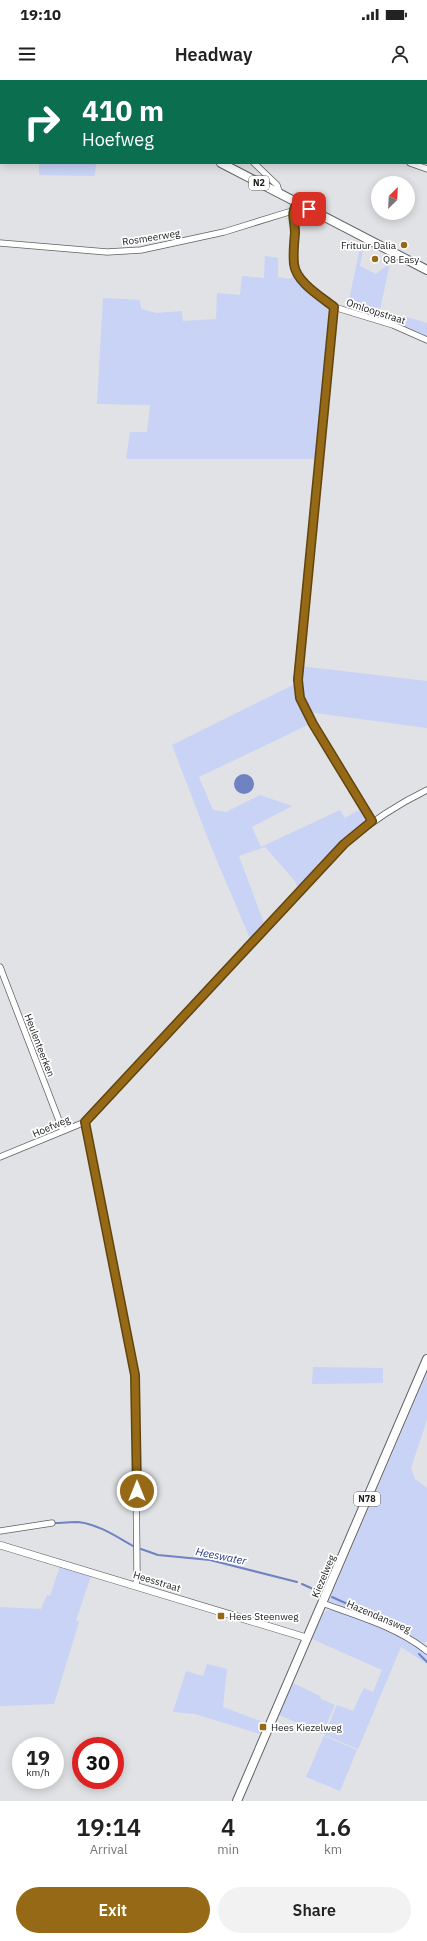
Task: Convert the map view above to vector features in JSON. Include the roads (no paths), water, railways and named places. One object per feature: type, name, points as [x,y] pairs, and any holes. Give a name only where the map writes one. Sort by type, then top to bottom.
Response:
[{"type":"main road","name":"N2","points":[[223,164],[427,270]]},
{"type":"main road","name":"Kiezelweg","points":[[237,1801],[427,1359]]},
{"type":"street","points":[[255,164],[278,185],[280,194]]},
{"type":"street","points":[[413,164],[427,169]]},
{"type":"street","points":[[292,211],[297,203]]},
{"type":"street","name":"Rosmeerweg","points":[[0,243],[107,252],[141,250],[217,233],[292,211]]},
{"type":"street","name":"Omloopstraat","points":[[292,211],[295,227],[294,264],[298,275],[312,289],[334,307],[393,325],[427,340]]},
{"type":"street","points":[[334,307],[303,615],[298,690],[304,708],[313,724],[372,821]]},
{"type":"street","name":"Hoefweg","points":[[0,1157],[85,1122],[344,844],[372,821],[402,802],[427,790]]},
{"type":"street","name":"Heulenteerken","points":[[0,967],[63,1131]]},
{"type":"street","points":[[85,1122],[136,1384],[136,1585]]},
{"type":"street","points":[[0,1531],[52,1523]]},
{"type":"street","name":"Heesstraat","points":[[0,1545],[307,1638]]},
{"type":"street","name":"Hazendansweg","points":[[322,1603],[389,1628],[412,1639],[427,1651]]},
{"type":"water","points":[[244,774],[251,777],[254,784],[251,791],[244,794],[237,791],[234,784],[237,777]]},
{"type":"waterway","name":"Heeswater","points":[[53,1523],[78,1522],[93,1525],[133,1546]]},
{"type":"waterway","name":"Heeswater","points":[[141,1549],[158,1555],[210,1560],[297,1582]]},
{"type":"waterway","name":"Heeswater","points":[[302,1584],[320,1592]]},
{"type":"waterway","name":"Heeswater","points":[[332,1597],[399,1627]]},
{"type":"waterway","name":"Heeswater","points":[[419,1654],[427,1662]]},
{"type":"place","name":"Frituur Dalia","points":[[404,245]]},
{"type":"place","name":"Q8 Easy","points":[[375,259]]},
{"type":"place","name":"Hees Steenweg","points":[[221,1616]]},
{"type":"place","name":"Hees Kiezelweg","points":[[263,1727]]}]
